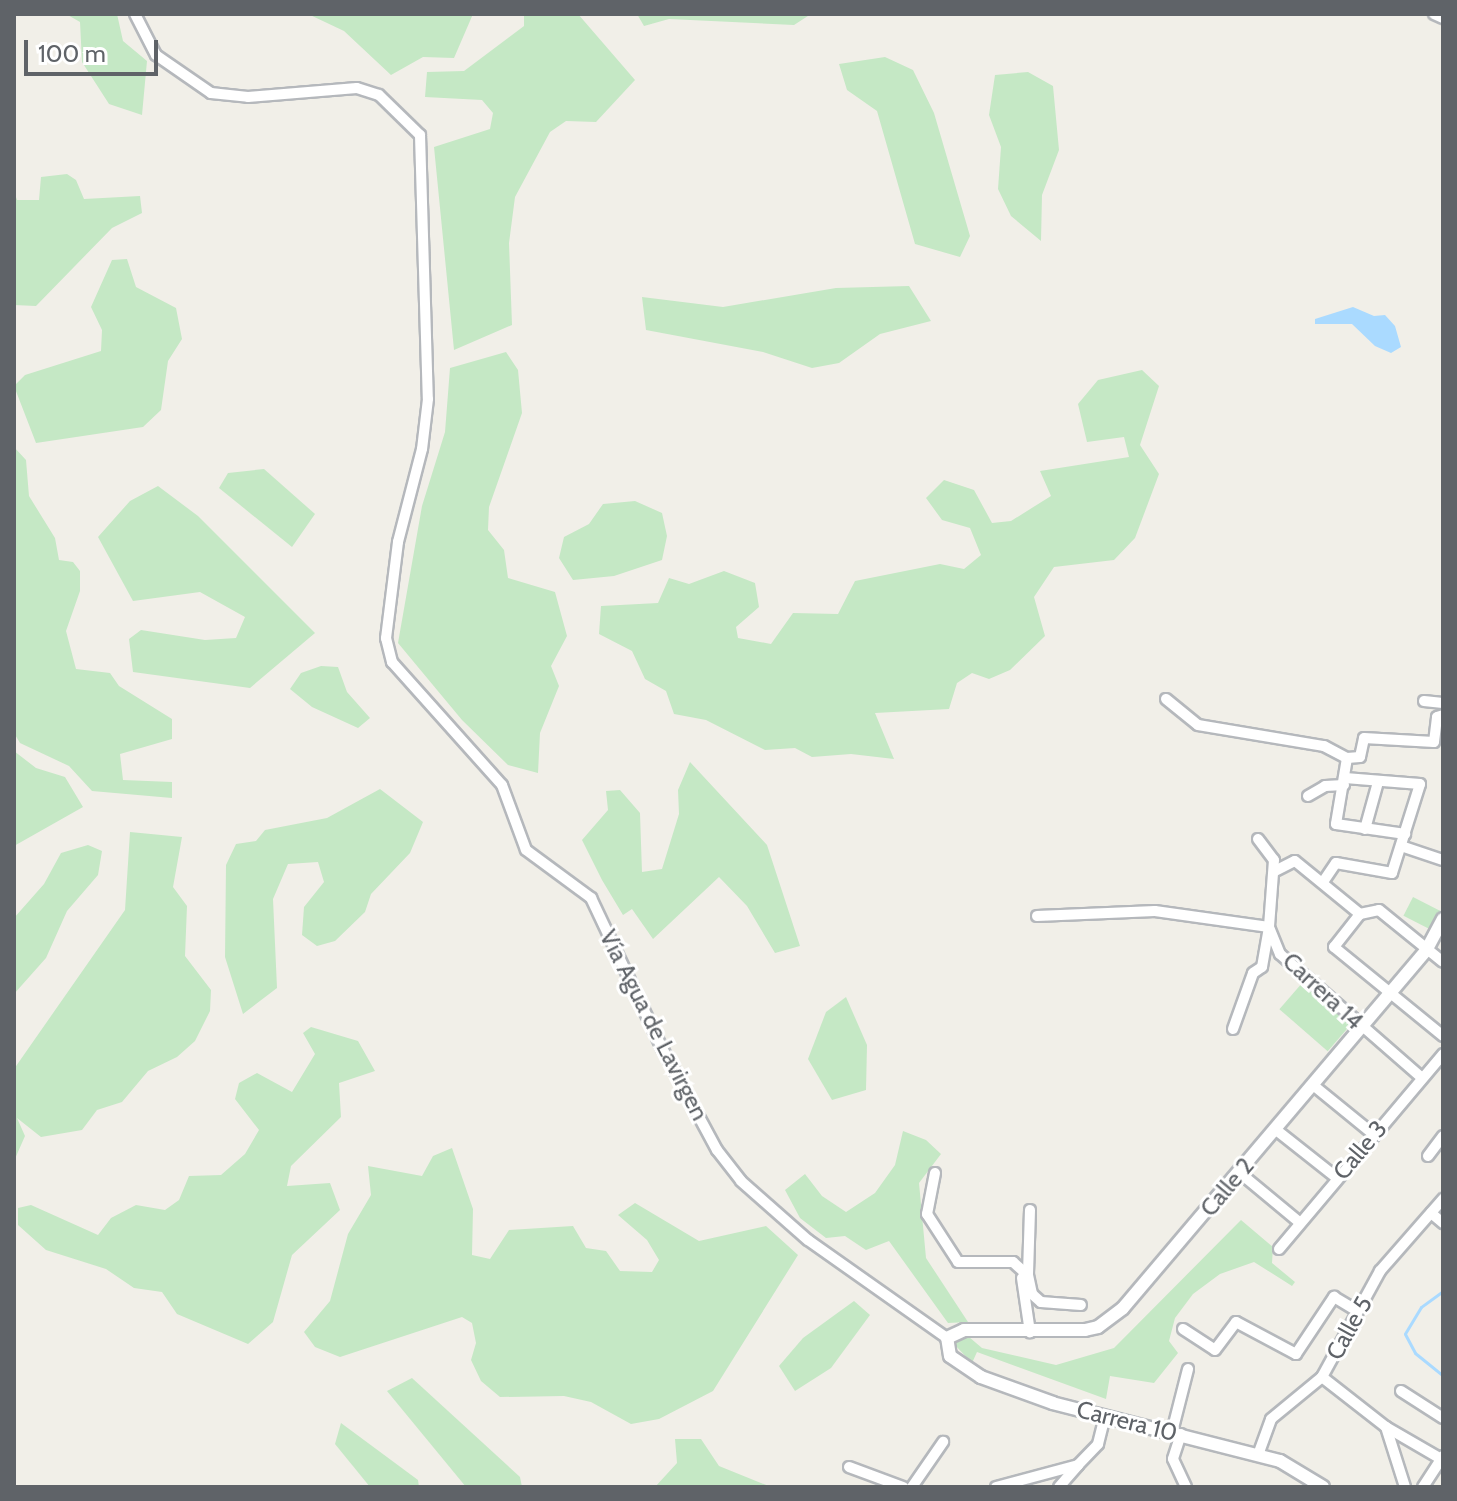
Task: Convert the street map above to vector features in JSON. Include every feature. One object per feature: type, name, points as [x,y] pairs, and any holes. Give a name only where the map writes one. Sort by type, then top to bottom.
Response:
[{"type":"street","name":"Vía Agua de Lavirgen","points":[[135,14],[156,55],[211,93],[248,97],[357,88],[379,95],[420,135],[428,399],[422,449],[398,542],[386,638],[392,662],[406,681],[453,726],[502,785],[526,850],[591,898],[717,1150],[772,1212],[947,1338]]},
{"type":"street","points":[[1434,14],[1443,18]]},
{"type":"street","points":[[1166,699],[1198,725],[1324,746],[1347,758],[1360,757],[1364,738],[1434,742],[1437,717],[1443,715]]},
{"type":"street","points":[[1424,701],[1443,703]]},
{"type":"street","points":[[1347,758],[1336,824],[1405,834]]},
{"type":"street","points":[[1308,796],[1325,786],[1344,781],[1420,784],[1392,873],[1336,863],[1323,882]]},
{"type":"street","points":[[1365,829],[1378,782]]},
{"type":"street","points":[[1258,839],[1274,860],[1275,871],[1295,861],[1360,914]]},
{"type":"street","points":[[1401,846],[1443,860]]},
{"type":"street","name":"Carrera 14","points":[[1275,871],[1269,927],[1280,954],[1361,1028],[1421,1077]]},
{"type":"street","points":[[1443,962],[1379,910],[1360,914],[1334,947],[1443,1036]]},
{"type":"street","points":[[1037,916],[1155,911],[1269,927],[1262,967],[1253,973],[1233,1029]]},
{"type":"street","name":"Calle 2","points":[[947,1338],[964,1330],[1030,1332],[1098,1327],[1155,1274],[1427,949],[1443,919]]},
{"type":"street","name":"Calle 3","points":[[1279,1249],[1443,1054]]},
{"type":"street","points":[[1313,1085],[1373,1134]]},
{"type":"street","points":[[1275,1129],[1337,1178]]},
{"type":"street","points":[[1428,1156],[1443,1136]]},
{"type":"street","points":[[935,1173],[927,1214],[958,1262],[1013,1262],[1025,1265]]},
{"type":"street","points":[[1240,1173],[1299,1222]]},
{"type":"street","name":"Calle 5","points":[[1258,1455],[1271,1419],[1322,1377],[1380,1271],[1443,1199]]},
{"type":"street","points":[[1030,1210],[1025,1265],[1030,1332]]},
{"type":"street","points":[[1431,1213],[1443,1223]]},
{"type":"street","points":[[1025,1265],[1036,1299],[1081,1305]]},
{"type":"street","points":[[1183,1329],[1215,1350],[1236,1322],[1296,1354],[1334,1297],[1357,1311]]},
{"type":"street","name":"Carrera 10","points":[[947,1338],[950,1356],[981,1377],[1105,1416],[1292,1465],[1323,1487]]},
{"type":"street","points":[[1186,1487],[1173,1459],[1188,1369]]},
{"type":"street","points":[[1322,1377],[1386,1427],[1442,1458],[1423,1487]]},
{"type":"street","points":[[1401,1391],[1443,1418]]},
{"type":"street","points":[[1059,1487],[1098,1444],[1105,1416]]},
{"type":"street","points":[[1386,1427],[1405,1487]]},
{"type":"street","points":[[912,1487],[943,1442]]},
{"type":"street","points":[[996,1487],[1078,1465]]},
{"type":"street","points":[[849,1467],[903,1487]]},
{"type":"green space","points":[[66,14],[117,14],[123,41],[147,61],[142,115],[109,104],[82,62],[80,22]]},
{"type":"green space","points":[[308,14],[473,14],[454,58],[423,57],[391,75],[344,31]]},
{"type":"green space","points":[[524,14],[578,14],[635,80],[596,122],[566,121],[550,132],[515,197],[509,243],[512,325],[454,350],[434,147],[490,129],[493,113],[482,100],[425,97],[427,72],[464,71],[524,26]]},
{"type":"green space","points":[[637,14],[811,14],[794,25],[669,19],[644,26]]},
{"type":"green space","points":[[885,57],[913,70],[934,113],[970,236],[960,257],[915,244],[877,111],[847,90],[839,64]]},
{"type":"green space","points":[[1028,72],[1053,86],[1059,150],[1042,195],[1041,241],[1011,216],[998,189],[1001,147],[989,115],[995,75]]},
{"type":"green space","points":[[67,174],[76,180],[84,199],[140,196],[142,213],[112,228],[36,306],[14,305],[14,191],[17,200],[39,200],[41,177]]},
{"type":"green space","points":[[127,259],[136,287],[176,308],[182,339],[168,361],[161,410],[143,427],[36,443],[14,386],[25,375],[101,351],[102,330],[91,307],[112,260]]},
{"type":"green space","points":[[909,286],[931,321],[880,334],[839,363],[812,368],[763,352],[646,330],[642,297],[723,307],[836,288]]},
{"type":"green space","points":[[506,352],[518,370],[522,413],[489,507],[488,530],[504,550],[508,578],[555,592],[567,636],[551,666],[559,686],[540,733],[538,773],[508,765],[462,720],[398,643],[422,506],[445,432],[450,368]]},
{"type":"green space","points":[[1142,370],[1159,386],[1140,445],[1159,474],[1135,538],[1114,560],[1054,567],[1034,597],[1045,636],[1010,670],[989,679],[972,673],[957,683],[949,709],[875,713],[894,759],[851,754],[812,757],[795,748],[765,750],[706,720],[674,714],[666,691],[645,679],[632,651],[599,634],[601,606],[658,603],[669,578],[689,584],[724,571],[755,583],[759,607],[736,627],[738,638],[771,644],[793,613],[838,614],[855,581],[940,564],[964,569],[981,555],[970,528],[942,520],[926,498],[944,480],[974,490],[992,523],[1011,521],[1051,496],[1040,471],[1129,457],[1124,437],[1087,442],[1078,404],[1098,380]]},
{"type":"green space","points":[[14,447],[26,460],[29,496],[55,538],[59,560],[73,562],[80,571],[80,591],[66,631],[76,669],[110,673],[119,686],[172,719],[172,739],[120,754],[123,780],[172,782],[172,798],[92,791],[69,766],[20,743],[14,733]]},
{"type":"green space","points":[[264,469],[315,514],[292,547],[219,488],[228,473]]},
{"type":"green space","points":[[158,486],[198,516],[315,633],[250,688],[133,672],[129,639],[141,630],[205,640],[236,638],[245,617],[200,592],[133,601],[98,537],[130,501]]},
{"type":"green space","points":[[635,501],[662,513],[667,536],[662,560],[614,576],[573,580],[559,558],[564,537],[589,524],[603,504]]},
{"type":"green space","points":[[321,666],[338,667],[347,692],[370,718],[358,728],[312,707],[290,689],[301,673]]},
{"type":"green space","points":[[14,751],[36,768],[65,777],[83,807],[14,846]]},
{"type":"green space","points":[[690,762],[767,845],[800,946],[775,953],[747,906],[719,877],[653,939],[632,909],[623,915],[602,880],[582,840],[608,810],[606,791],[620,790],[640,813],[642,872],[662,869],[679,814],[678,790]]},
{"type":"green space","points":[[380,789],[423,822],[410,853],[371,894],[365,912],[335,941],[317,946],[302,935],[304,907],[324,882],[318,862],[288,864],[273,899],[277,988],[243,1014],[225,957],[226,865],[236,844],[256,841],[265,830],[327,818]]},
{"type":"green space","points":[[130,832],[182,837],[173,887],[187,906],[185,956],[211,990],[210,1011],[195,1041],[177,1057],[148,1071],[122,1102],[97,1110],[82,1130],[41,1137],[17,1118],[25,1136],[14,1161],[14,1069],[125,910]]},
{"type":"green space","points":[[88,845],[102,851],[98,875],[67,911],[46,958],[14,994],[14,918],[44,884],[61,853]]},
{"type":"green space","points":[[1413,897],[1442,912],[1433,931],[1403,916]]},
{"type":"green space","points":[[1303,982],[1351,1024],[1328,1051],[1279,1009]]},
{"type":"green space","points":[[846,997],[867,1045],[866,1090],[832,1100],[808,1059],[826,1012]]},
{"type":"green space","points":[[311,1027],[358,1041],[375,1071],[339,1083],[341,1117],[291,1166],[287,1186],[330,1183],[340,1210],[292,1255],[273,1322],[248,1344],[177,1314],[162,1292],[134,1288],[106,1269],[46,1250],[18,1225],[18,1208],[31,1205],[98,1235],[111,1218],[136,1205],[165,1210],[179,1200],[189,1176],[221,1175],[245,1154],[259,1130],[235,1099],[239,1083],[257,1073],[292,1092],[315,1054],[303,1033]]},
{"type":"green space","points":[[903,1131],[926,1140],[941,1154],[919,1183],[926,1258],[968,1322],[948,1323],[889,1241],[866,1250],[845,1236],[826,1238],[800,1218],[785,1190],[805,1174],[822,1196],[846,1212],[875,1193],[895,1165]]},
{"type":"green space","points":[[452,1148],[473,1209],[472,1255],[490,1259],[509,1230],[573,1226],[586,1248],[606,1251],[620,1271],[652,1272],[659,1260],[647,1240],[618,1215],[635,1203],[699,1241],[766,1226],[798,1255],[713,1391],[659,1419],[631,1424],[591,1402],[564,1396],[500,1397],[481,1381],[471,1360],[476,1343],[472,1323],[462,1317],[340,1357],[315,1347],[304,1332],[330,1301],[348,1234],[371,1195],[368,1166],[422,1176],[433,1156]]},
{"type":"green space","points":[[1241,1220],[1273,1247],[1272,1263],[1295,1282],[1292,1286],[1254,1262],[1220,1274],[1193,1294],[1175,1318],[1169,1341],[1178,1353],[1154,1383],[1110,1376],[1106,1399],[977,1352],[972,1363],[953,1343],[957,1337],[969,1337],[982,1348],[1056,1365],[1114,1348]]},
{"type":"green space","points":[[854,1301],[870,1315],[831,1368],[795,1391],[779,1366],[803,1338]]},
{"type":"green space","points":[[412,1378],[520,1477],[522,1487],[466,1487],[387,1391]]},
{"type":"green space","points":[[341,1423],[418,1480],[419,1487],[370,1487],[335,1444]]},
{"type":"green space","points":[[675,1439],[701,1439],[719,1466],[771,1487],[655,1487],[677,1463]]},
{"type":"water","points":[[1353,307],[1374,316],[1385,315],[1395,326],[1401,347],[1391,353],[1375,346],[1352,324],[1315,324],[1315,319]]},
{"type":"waterway","points":[[1443,1291],[1421,1307],[1405,1334],[1415,1353],[1443,1376]]}]
